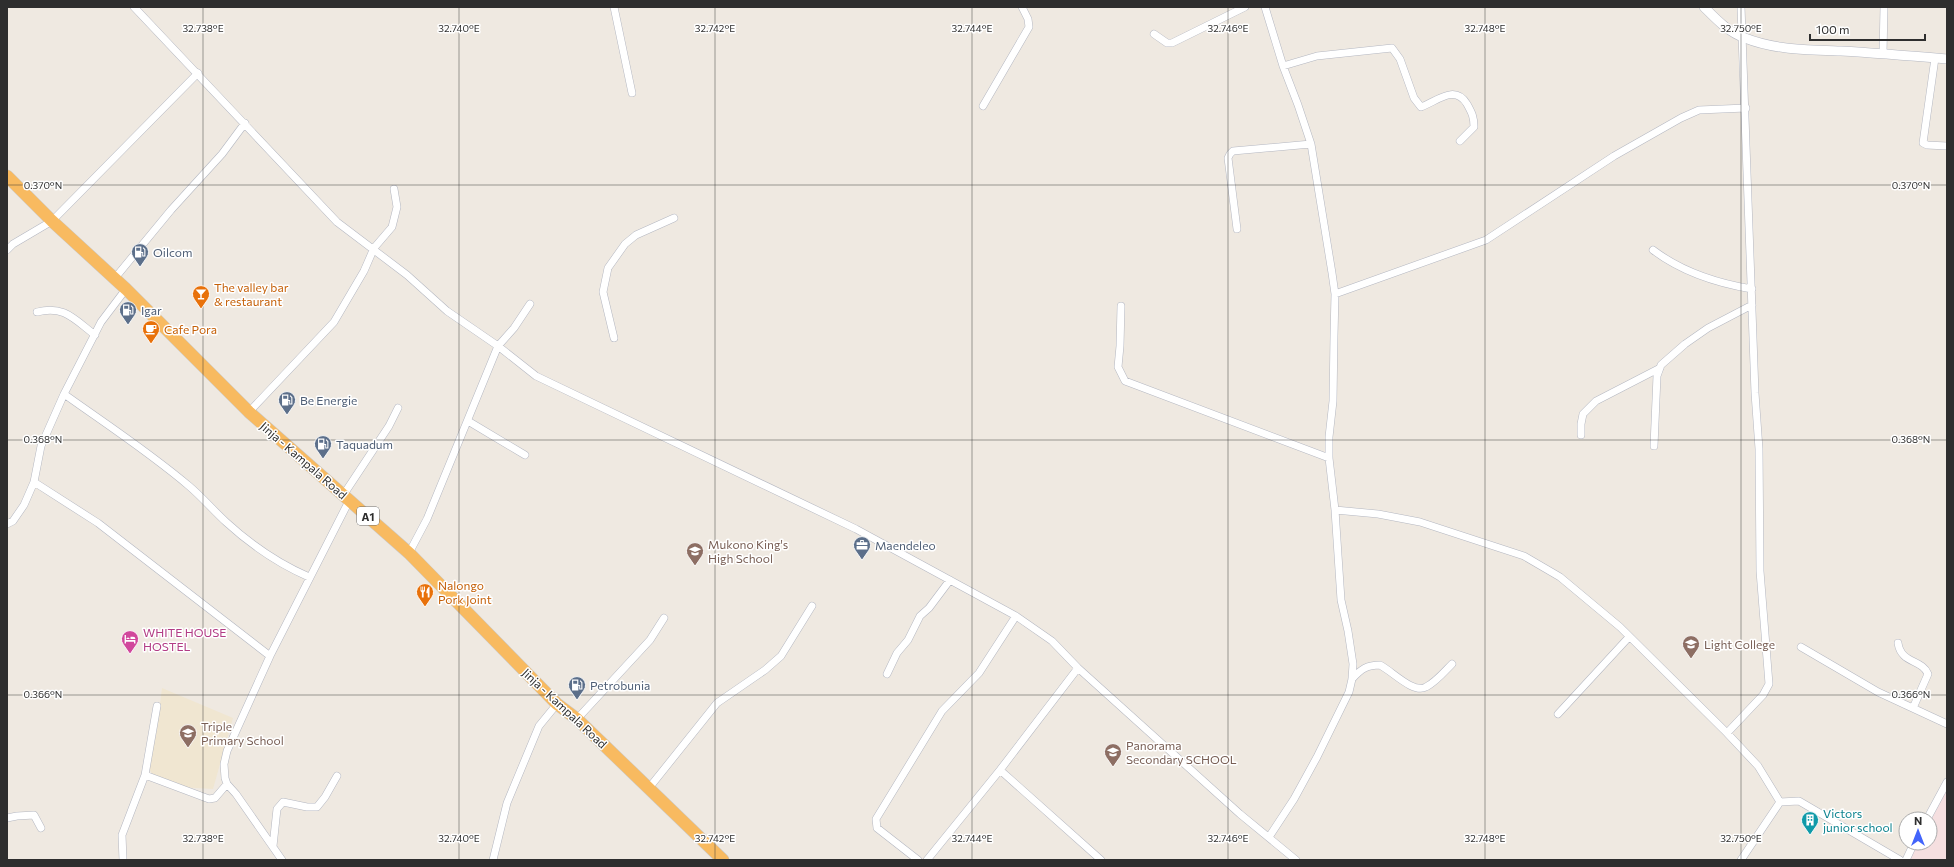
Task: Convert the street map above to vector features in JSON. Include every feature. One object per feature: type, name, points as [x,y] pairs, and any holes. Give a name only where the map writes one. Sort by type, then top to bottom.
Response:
[{"type":"highway","name":"Jinja - Kampala Road","points":[[7,176],[52,221],[115,278],[249,412],[409,553],[557,704],[577,719],[723,860]]},
{"type":"street","points":[[134,7],[246,123],[336,222],[374,248],[447,311],[498,346],[536,376],[856,529],[1016,616],[1052,641],[1078,668],[1240,814],[1296,860]]},
{"type":"street","points":[[614,7],[632,93]]},
{"type":"street","points":[[982,106],[1029,28],[1028,19],[1022,7]]},
{"type":"street","points":[[1154,34],[1167,43],[1172,43],[1245,7]]},
{"type":"street","points":[[1265,7],[1283,66],[1311,144],[1335,294],[1333,401],[1329,437],[1329,458],[1335,510],[1341,600],[1353,664],[1349,692],[1317,757],[1294,799],[1269,837]]},
{"type":"street","points":[[1704,7],[1722,24],[1744,38],[1765,44],[1798,49],[1947,59]]},
{"type":"street","points":[[1727,733],[1763,695],[1769,684],[1760,571],[1759,449],[1752,305],[1742,7]]},
{"type":"street","points":[[1883,54],[1884,7]]},
{"type":"street","points":[[1283,66],[1317,56],[1392,48],[1400,59],[1414,98],[1421,107],[1450,94],[1464,99],[1474,115],[1474,128],[1460,141]]},
{"type":"street","points":[[1935,58],[1923,143],[1927,145],[1947,146]]},
{"type":"street","points":[[7,250],[13,244],[52,221],[198,73]]},
{"type":"street","points":[[1335,294],[1486,240],[1614,156],[1681,118],[1700,110],[1746,108]]},
{"type":"street","points":[[115,278],[171,210],[222,154],[246,123]]},
{"type":"street","points":[[1237,229],[1228,158],[1230,154],[1234,151],[1311,144]]},
{"type":"street","points":[[249,412],[334,322],[364,271],[374,248],[392,227],[397,207],[394,189]]},
{"type":"street","points":[[614,338],[603,292],[608,268],[625,244],[636,235],[674,218]]},
{"type":"street","points":[[1653,250],[1692,273],[1713,282],[1752,289]]},
{"type":"street","points":[[7,524],[13,521],[24,505],[34,482],[41,446],[64,394],[101,322],[126,289]]},
{"type":"street","points":[[409,553],[427,519],[498,346],[517,325],[530,304]]},
{"type":"street","points":[[1581,435],[1583,414],[1596,401],[1660,368],[1685,344],[1708,328],[1752,305]]},
{"type":"street","points":[[1121,306],[1118,367],[1125,381],[1329,458]]},
{"type":"street","points":[[37,312],[49,309],[66,313],[95,335]]},
{"type":"street","points":[[1654,446],[1657,376],[1660,368]]},
{"type":"street","points":[[64,394],[128,438],[190,486],[227,523],[264,551],[284,565],[309,577]]},
{"type":"street","points":[[282,860],[227,784],[224,764],[230,741],[347,497],[398,408]]},
{"type":"street","points":[[468,421],[525,455]]},
{"type":"street","points":[[34,482],[98,523],[270,656]]},
{"type":"street","points":[[1335,510],[1378,514],[1420,522],[1524,556],[1560,577],[1629,637],[1727,733],[1758,766],[1780,802]]},
{"type":"street","points":[[887,674],[897,653],[908,640],[920,616],[929,608],[950,580]]},
{"type":"street","points":[[649,788],[717,703],[765,670],[781,656],[812,606]]},
{"type":"street","points":[[918,860],[877,828],[876,819],[942,711],[979,673],[1016,616]]},
{"type":"street","points":[[577,719],[650,640],[664,618]]},
{"type":"street","points":[[1558,714],[1629,637]]},
{"type":"street","points":[[1898,643],[1898,649],[1906,658],[1921,666],[1928,674],[1914,708]]},
{"type":"street","points":[[1801,647],[1878,692],[1947,724]]},
{"type":"street","points":[[1352,679],[1360,670],[1367,667],[1380,665],[1413,688],[1420,689],[1427,687],[1452,664]]},
{"type":"street","points":[[927,860],[1000,770],[1078,668]]},
{"type":"street","points":[[493,860],[506,803],[539,726],[557,704]]},
{"type":"street","points":[[123,860],[122,835],[145,775],[157,706]]},
{"type":"street","points":[[1000,770],[1101,860]]},
{"type":"street","points":[[145,775],[209,799],[215,798],[227,784]]},
{"type":"street","points":[[273,846],[277,809],[280,804],[283,802],[307,807],[317,807],[325,797],[337,776]]},
{"type":"street","points":[[1931,811],[1947,782]]},
{"type":"street","points":[[1780,802],[1799,801],[1900,860]]},
{"type":"street","points":[[1741,860],[1780,802]]},
{"type":"street","points":[[7,818],[34,815],[41,828]]},
{"type":"shaded area","name":"Triple Primary School","points":[[162,688],[233,718],[213,789],[179,787],[155,780],[149,768],[157,729]]},
{"type":"shaded area","points":[[1946,790],[1947,860],[1910,860],[1905,857],[1909,851],[1938,851],[1938,811],[1934,811]]},
{"type":"place","name":"Oilcom","points":[[140,267]]},
{"type":"place","name":"The valley bar & restaurant","points":[[201,309]]},
{"type":"place","name":"Igar","points":[[128,325]]},
{"type":"place","name":"Cafe Pora","points":[[151,344]]},
{"type":"place","name":"Be Energie","points":[[287,415]]},
{"type":"place","name":"Taquadum","points":[[323,459]]},
{"type":"place","name":"Maendeleo","points":[[862,560]]},
{"type":"place","name":"Mukono King's High School","points":[[695,566]]},
{"type":"place","name":"Nalongo Pork Joint","points":[[425,607]]},
{"type":"place","name":"WHITE HOUSE HOSTEL","points":[[130,654]]},
{"type":"place","name":"Light College","points":[[1691,659]]},
{"type":"place","name":"Petrobunia","points":[[577,700]]},
{"type":"place","name":"Triple Primary School","points":[[188,748]]},
{"type":"place","name":"Panorama Secondary SCHOOL","points":[[1113,767]]},
{"type":"place","name":"Victors junior school","points":[[1810,835]]}]
